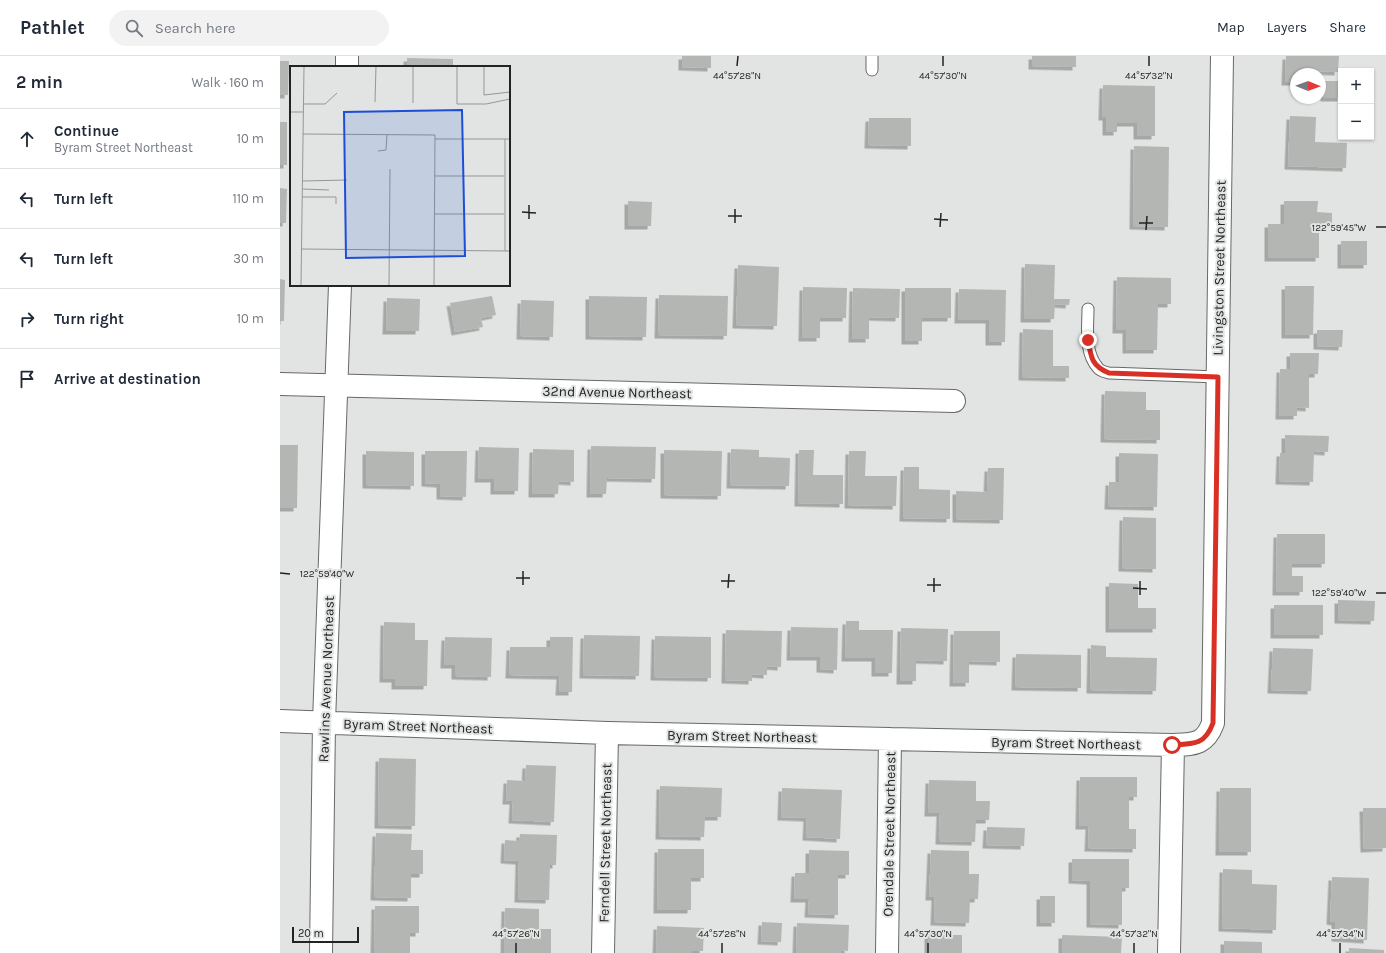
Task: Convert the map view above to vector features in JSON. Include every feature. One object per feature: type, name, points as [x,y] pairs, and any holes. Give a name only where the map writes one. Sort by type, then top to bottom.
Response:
[{"type":"street","points":[[347,66],[348,56]]},
{"type":"street","name":"Livingston Street Northeast","points":[[1203,740],[1209,733],[1213,723],[1222,56]]},
{"type":"street","name":"Rawlins Avenue Northeast","points":[[321,953],[324,722],[340,286]]},
{"type":"street","name":"32nd Avenue Northeast","points":[[280,384],[954,401]]},
{"type":"street","name":"Byram Street Northeast","points":[[280,721],[606,734],[1172,745],[1195,744],[1203,740]]},
{"type":"street","name":"Ferndell Street Northeast","points":[[603,953],[606,734]]},
{"type":"street","name":"Orendale Street Northeast","points":[[888,953],[890,739]]},
{"type":"street","points":[[1169,953],[1172,745]]},
{"type":"lane","points":[[872,56],[872,70]]},
{"type":"lane","points":[[1088,309],[1088,340],[1091,356],[1098,369],[1109,373],[1218,377]]},
{"type":"building","points":[[682,56],[711,56],[711,68],[682,67]]},
{"type":"building","points":[[1032,56],[1076,56],[1076,67],[1032,66]]},
{"type":"building","points":[[1286,56],[1339,56],[1338,72],[1326,72],[1326,68],[1290,68],[1290,82],[1285,82]]},
{"type":"building","points":[[407,58],[453,59],[453,66],[407,66]]},
{"type":"building","points":[[280,61],[289,61],[288,95],[280,95]]},
{"type":"building","points":[[1326,81],[1338,81],[1338,98],[1326,98]]},
{"type":"building","points":[[1103,85],[1155,86],[1155,136],[1137,136],[1137,123],[1117,123],[1117,132],[1106,132],[1106,117],[1102,117]]},
{"type":"building","points":[[1290,116],[1316,117],[1315,142],[1347,143],[1346,168],[1288,166]]},
{"type":"building","points":[[869,118],[911,118],[911,146],[868,145]]},
{"type":"building","points":[[280,122],[287,122],[287,165],[280,165]]},
{"type":"building","points":[[1134,146],[1169,147],[1168,227],[1133,226]]},
{"type":"building","points":[[280,188],[287,189],[286,223],[280,223]]},
{"type":"building","points":[[628,201],[652,202],[651,226],[628,226]]},
{"type":"building","points":[[1284,201],[1318,201],[1317,212],[1332,213],[1332,224],[1319,224],[1319,258],[1268,258],[1268,224],[1284,224]]},
{"type":"building","points":[[1341,241],[1367,241],[1367,265],[1341,265]]},
{"type":"building","points":[[1025,264],[1055,265],[1054,299],[1070,299],[1069,305],[1055,304],[1054,319],[1024,319]]},
{"type":"building","points":[[738,265],[779,267],[777,326],[736,325]]},
{"type":"building","points":[[1117,277],[1171,278],[1171,304],[1158,304],[1157,350],[1126,350],[1126,330],[1116,330]]},
{"type":"building","points":[[280,279],[285,280],[284,321],[280,321]]},
{"type":"building","points":[[1285,286],[1314,286],[1313,335],[1285,335]]},
{"type":"building","points":[[803,287],[847,288],[846,318],[820,318],[820,338],[802,338]]},
{"type":"building","points":[[853,288],[900,289],[899,318],[869,317],[869,339],[852,339]]},
{"type":"building","points":[[905,288],[951,288],[951,318],[922,318],[922,341],[905,341]]},
{"type":"building","points":[[959,289],[1006,290],[1005,342],[989,342],[989,320],[958,320]]},
{"type":"building","points":[[659,295],[728,296],[727,336],[658,335]]},
{"type":"building","points":[[492,296],[496,315],[481,318],[483,327],[455,332],[450,303]]},
{"type":"building","points":[[589,296],[647,297],[646,337],[589,336]]},
{"type":"building","points":[[387,298],[420,299],[419,331],[386,331]]},
{"type":"building","points":[[521,300],[554,301],[553,337],[520,336]]},
{"type":"building","points":[[1023,329],[1053,330],[1053,366],[1069,366],[1069,378],[1022,377]]},
{"type":"building","points":[[1317,330],[1343,330],[1342,347],[1317,346]]},
{"type":"building","points":[[1290,353],[1319,353],[1318,374],[1309,374],[1309,408],[1297,407],[1297,416],[1279,416],[1280,369],[1290,369]]},
{"type":"building","points":[[1105,391],[1146,392],[1146,410],[1160,410],[1160,440],[1104,439]]},
{"type":"building","points":[[1285,435],[1329,436],[1328,452],[1314,451],[1313,482],[1279,481],[1280,453],[1285,453]]},
{"type":"building","points":[[280,445],[298,445],[297,508],[280,508]]},
{"type":"building","points":[[591,446],[656,447],[655,479],[607,478],[606,494],[590,494]]},
{"type":"building","points":[[479,447],[519,448],[518,491],[494,491],[494,479],[478,479]]},
{"type":"building","points":[[533,449],[574,450],[574,482],[559,481],[558,494],[532,494]]},
{"type":"building","points":[[731,449],[759,450],[759,457],[790,458],[789,486],[730,485]]},
{"type":"building","points":[[664,450],[722,451],[721,496],[664,495]]},
{"type":"building","points":[[799,450],[814,450],[813,475],[843,475],[843,504],[798,503]]},
{"type":"building","points":[[366,451],[414,452],[414,486],[366,485]]},
{"type":"building","points":[[425,451],[467,451],[466,497],[440,496],[440,484],[425,483]]},
{"type":"building","points":[[849,451],[866,451],[865,476],[897,476],[896,506],[848,505]]},
{"type":"building","points":[[1119,453],[1158,454],[1157,507],[1108,506],[1109,482],[1119,482]]},
{"type":"building","points":[[904,467],[919,467],[919,489],[950,490],[950,519],[903,518]]},
{"type":"building","points":[[988,468],[1004,468],[1003,520],[956,519],[956,491],[987,492]]},
{"type":"building","points":[[1123,517],[1156,518],[1156,569],[1122,568]]},
{"type":"building","points":[[1277,534],[1325,534],[1325,564],[1292,564],[1292,576],[1303,576],[1303,592],[1276,592]]},
{"type":"building","points":[[1109,583],[1138,584],[1138,608],[1156,608],[1156,629],[1109,629]]},
{"type":"building","points":[[1338,600],[1375,601],[1374,621],[1338,620]]},
{"type":"building","points":[[1274,605],[1323,605],[1323,635],[1274,635]]},
{"type":"building","points":[[846,621],[859,621],[859,630],[893,630],[892,673],[875,673],[875,658],[845,658]]},
{"type":"building","points":[[384,622],[415,623],[415,640],[428,640],[427,686],[395,686],[395,679],[383,679]]},
{"type":"building","points":[[791,627],[838,628],[837,670],[820,669],[820,657],[790,657]]},
{"type":"building","points":[[901,628],[948,629],[947,661],[916,660],[916,681],[900,681]]},
{"type":"building","points":[[726,630],[782,631],[781,667],[767,666],[767,675],[752,674],[752,681],[725,680]]},
{"type":"building","points":[[954,631],[1000,631],[1000,662],[969,661],[969,683],[953,683]]},
{"type":"building","points":[[584,635],[640,636],[639,676],[583,675]]},
{"type":"building","points":[[655,636],[711,637],[711,678],[654,677]]},
{"type":"building","points":[[445,637],[492,638],[491,677],[455,676],[455,665],[444,665]]},
{"type":"building","points":[[550,637],[573,637],[572,692],[559,692],[560,676],[509,675],[510,647],[550,647]]},
{"type":"building","points":[[1091,645],[1106,646],[1106,657],[1157,658],[1156,691],[1090,690]]},
{"type":"building","points":[[1273,648],[1313,649],[1311,691],[1271,690]]},
{"type":"building","points":[[1016,654],[1081,655],[1081,688],[1015,687]]},
{"type":"building","points":[[379,758],[416,759],[415,826],[378,825]]},
{"type":"building","points":[[526,765],[556,766],[554,822],[512,820],[513,801],[506,801],[507,780],[525,781]]},
{"type":"building","points":[[1080,777],[1137,777],[1137,797],[1129,797],[1129,829],[1136,829],[1136,849],[1088,848],[1089,826],[1079,826]]},
{"type":"building","points":[[929,780],[976,781],[976,801],[990,801],[989,820],[976,820],[975,842],[939,841],[940,813],[928,813]]},
{"type":"building","points":[[660,786],[722,788],[721,817],[705,817],[704,837],[659,836]]},
{"type":"building","points":[[782,788],[842,790],[840,839],[806,837],[807,818],[781,817]]},
{"type":"building","points":[[1220,788],[1251,788],[1251,852],[1219,852]]},
{"type":"building","points":[[1363,808],[1386,808],[1386,848],[1364,849]]},
{"type":"building","points":[[987,827],[1025,828],[1024,846],[986,845]]},
{"type":"building","points":[[376,833],[412,834],[411,850],[423,850],[423,874],[411,874],[411,898],[374,897]]},
{"type":"building","points":[[520,834],[557,835],[556,865],[550,865],[549,900],[518,899],[519,861],[504,860],[505,840],[519,841]]},
{"type":"building","points":[[658,849],[704,849],[704,878],[691,878],[691,910],[657,910]]},
{"type":"building","points":[[809,850],[849,851],[849,875],[838,875],[838,915],[808,914],[809,899],[794,899],[795,873],[809,873]]},
{"type":"building","points":[[931,850],[969,851],[969,874],[979,874],[978,899],[970,899],[969,923],[934,922],[935,897],[929,897]]},
{"type":"building","points":[[1072,859],[1129,859],[1129,888],[1122,888],[1122,925],[1090,924],[1090,881],[1072,880]]},
{"type":"building","points":[[1223,869],[1252,870],[1252,884],[1277,885],[1276,930],[1222,928]]},
{"type":"building","points":[[1332,877],[1369,878],[1367,940],[1335,938],[1335,922],[1330,921]]},
{"type":"building","points":[[1040,896],[1055,896],[1055,923],[1040,923]]},
{"type":"building","points":[[375,906],[419,906],[419,933],[410,933],[410,953],[374,953]]},
{"type":"building","points":[[505,908],[539,909],[539,929],[551,929],[551,953],[504,953]]},
{"type":"building","points":[[762,922],[782,923],[781,942],[761,941]]},
{"type":"building","points":[[797,923],[849,925],[848,951],[841,950],[841,953],[796,953]]},
{"type":"building","points":[[657,926],[704,928],[703,951],[692,951],[692,953],[656,953]]},
{"type":"building","points":[[928,935],[962,935],[962,953],[928,953]]},
{"type":"building","points":[[1062,935],[1122,937],[1121,953],[1062,953]]},
{"type":"building","points":[[1224,941],[1262,942],[1262,953],[1224,953]]},
{"type":"building","points":[[1349,948],[1384,950],[1384,953],[1349,953]]},
{"type":"route","points":[[1088,340],[1091,356],[1098,369],[1109,373],[1218,377],[1213,723],[1209,733],[1203,740],[1195,744],[1172,745]]}]
